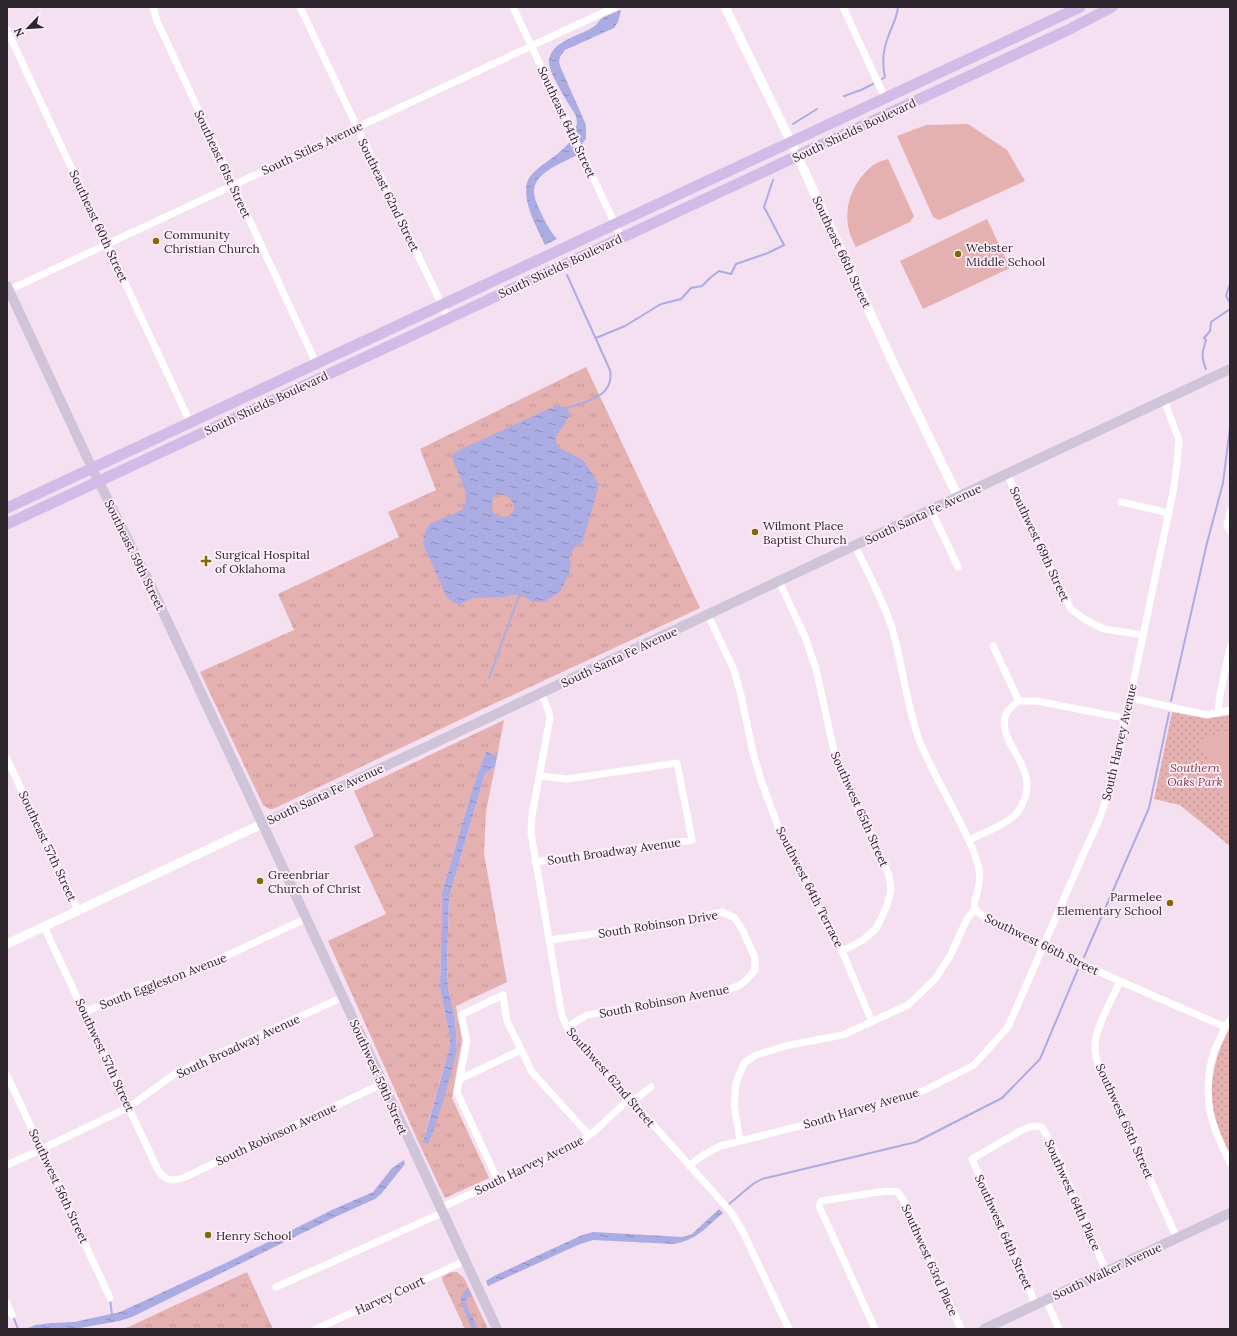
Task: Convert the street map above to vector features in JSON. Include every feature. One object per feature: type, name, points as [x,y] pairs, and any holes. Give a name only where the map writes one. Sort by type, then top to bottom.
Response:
[{"type":"main road","name":"South Shields Boulevard","points":[[7,508],[1080,7]]},
{"type":"main road","name":"South Shields Boulevard","points":[[7,524],[1070,29],[1112,7]]},
{"type":"main road","name":"Southeast 59th Street","points":[[9,292],[262,824]]},
{"type":"main road","name":"South Santa Fe Avenue","points":[[262,824],[1164,400],[1229,372]]},
{"type":"main road","points":[[268,385],[275,399]]},
{"type":"main road","name":"Southwest 59th Street","points":[[262,824],[497,1329]]},
{"type":"main road","name":"South Walker Avenue","points":[[984,1329],[1230,1213]]},
{"type":"street","name":"Southeast 61st Street","points":[[153,7],[157,21],[316,363]]},
{"type":"street","name":"Southeast 62nd Street","points":[[300,7],[448,318]]},
{"type":"street","name":"Southeast 64th Street","points":[[513,7],[622,237]]},
{"type":"street","name":"South Stiles Avenue","points":[[9,292],[356,127],[615,7]]},
{"type":"street","name":"Southeast 66th Street","points":[[725,7],[798,156],[882,339],[958,497]]},
{"type":"street","points":[[843,7],[885,98]]},
{"type":"street","name":"Southeast 60th Street","points":[[7,30],[190,422]]},
{"type":"street","name":"South Harvey Avenue","points":[[690,1166],[698,1158],[722,1146],[870,1108],[925,1090],[974,1065],[1008,1027],[1099,820],[1111,785],[1173,492],[1179,440],[1164,400]]},
{"type":"street","name":"Southwest 69th Street","points":[[1007,474],[1071,609],[1084,619],[1104,629],[1142,635]]},
{"type":"street","points":[[1121,502],[1169,513]]},
{"type":"street","points":[[931,510],[958,567]]},
{"type":"street","points":[[1230,511],[1227,526],[1230,531]]},
{"type":"street","name":"Southwest 66th Street","points":[[855,546],[892,628],[913,719],[920,741],[969,840],[976,860],[980,875],[974,901],[975,909],[978,913],[1043,946],[1225,1027]]},
{"type":"street","name":"Southwest 65th Street","points":[[779,581],[805,637],[816,669],[836,760],[889,875],[891,891],[886,908],[876,929],[863,940],[842,951]]},
{"type":"street","name":"Southwest 64th Terrace","points":[[708,615],[734,670],[742,695],[753,753],[763,786],[779,828],[803,879],[842,951],[872,1022]]},
{"type":"street","points":[[993,646],[1019,700]]},
{"type":"street","points":[[1218,712],[1230,647]]},
{"type":"street","name":"Southwest 62nd Street","points":[[541,693],[550,718],[531,824],[532,843],[560,1009],[567,1027],[724,1203],[738,1221],[789,1329]]},
{"type":"street","points":[[1130,698],[1208,715],[1230,710]]},
{"type":"street","points":[[969,840],[1002,824],[1014,816],[1021,808],[1026,795],[1028,784],[1025,771],[1006,732],[1004,724],[1006,713],[1019,700],[1037,701],[1124,718]]},
{"type":"street","name":"Southeast 57th Street","points":[[7,759],[78,910]]},
{"type":"street","name":"South Broadway Avenue","points":[[535,862],[692,840],[677,763],[567,778],[540,776]]},
{"type":"street","name":"South Santa Fe Avenue","points":[[7,944],[262,824]]},
{"type":"street","points":[[740,1141],[734,1105],[736,1083],[744,1063],[756,1055],[789,1045],[843,1035],[908,1004],[935,979],[950,956],[967,919],[975,909]]},
{"type":"street","name":"South Robinson Drive","points":[[549,940],[693,920],[722,912],[734,918],[750,946]]},
{"type":"street","name":"South Eggleston Avenue","points":[[85,1012],[137,988],[192,972],[307,918]]},
{"type":"street","name":"Southwest 57th Street","points":[[44,927],[158,1170],[162,1176],[169,1180]]},
{"type":"street","name":"South Robinson Avenue","points":[[567,1027],[587,1015],[738,987],[748,979],[755,970],[755,958],[750,946]]},
{"type":"street","name":"Southwest 65th Street","points":[[1120,981],[1098,1030],[1095,1049],[1097,1061],[1177,1238]]},
{"type":"street","points":[[498,1181],[457,1092],[467,1041],[461,1015],[504,995],[507,1021],[532,1072],[589,1135]]},
{"type":"street","name":"South Broadway Avenue","points":[[7,1165],[129,1107],[176,1073],[343,997]]},
{"type":"street","points":[[1230,1020],[1225,1027],[1214,1051],[1208,1089],[1209,1107],[1214,1128],[1230,1163]]},
{"type":"street","points":[[460,1078],[521,1050]]},
{"type":"street","name":"Southwest 56th Street","points":[[7,1075],[110,1298]]},
{"type":"street","name":"South Robinson Avenue","points":[[169,1180],[183,1178],[382,1084]]},
{"type":"street","name":"South Harvey Avenue","points":[[276,1287],[578,1144],[631,1100],[651,1087]]},
{"type":"street","name":"Southwest 64th Street","points":[[1033,1126],[1022,1130],[972,1159],[1036,1305]]},
{"type":"street","name":"Southwest 64th Place","points":[[1033,1126],[1042,1127],[1050,1141],[1106,1271]]},
{"type":"street","name":"Southwest 63rd Place","points":[[874,1329],[819,1206],[821,1201],[886,1191],[898,1192],[904,1201],[961,1329]]},
{"type":"street","name":"Harvey Court","points":[[316,1329],[465,1261]]},
{"type":"street","name":"Southwest 64th Street","points":[[1046,1300],[1059,1329]]},
{"type":"street","points":[[7,1303],[12,1315]]},
{"type":"green space","points":[[968,124],[1007,150],[1025,181],[939,220],[933,217],[897,136],[926,125]]},
{"type":"green space","points":[[888,159],[914,216],[910,222],[856,247],[850,234],[847,221],[847,213],[851,196],[859,180],[874,164]]},
{"type":"green space","points":[[987,219],[1010,268],[923,309],[900,261]]},
{"type":"green space","points":[[586,367],[700,608],[476,712],[273,809],[269,809],[263,805],[200,672],[294,630],[278,594],[399,537],[388,512],[436,490],[420,449]]},
{"type":"green space","name":"Southern Oaks Park","points":[[1172,712],[1208,717],[1230,715],[1230,846],[1180,805],[1154,799]]},
{"type":"green space","points":[[504,720],[497,757],[486,751],[473,787],[442,892],[440,988],[450,1038],[449,1050],[423,1141],[457,1049],[455,1018],[448,987],[447,969],[449,897],[485,774],[495,767],[486,811],[484,854],[507,982],[456,1006],[462,1040],[452,1098],[489,1178],[445,1198],[328,941],[386,914],[354,846],[374,836],[354,791]]},
{"type":"green space","points":[[1218,733],[1230,733],[1230,799],[1224,797],[1199,741]]},
{"type":"green space","points":[[1230,1028],[1230,1155],[1220,1134],[1213,1112],[1212,1080],[1217,1058]]},
{"type":"green space","points":[[247,1272],[273,1329],[124,1329]]},
{"type":"green space","points":[[451,1272],[457,1272],[464,1278],[488,1329],[465,1329],[443,1282],[442,1277]]},
{"type":"water","points":[[621,10],[618,22],[614,28],[565,50],[559,61],[586,125],[586,139],[581,145],[575,131],[577,123],[576,116],[552,74],[549,62],[550,55],[565,41],[592,28],[601,19],[608,15]]},
{"type":"water","points":[[571,140],[577,155],[545,172],[536,183],[534,189],[535,198],[541,213],[550,230],[557,239],[545,245],[529,208],[526,188],[528,179],[534,172],[559,153]]},
{"type":"water","points":[[555,406],[566,407],[570,414],[555,438],[558,447],[583,460],[599,484],[583,541],[573,549],[569,559],[571,565],[568,576],[559,593],[544,602],[533,602],[520,594],[503,597],[473,598],[458,605],[447,598],[423,544],[426,530],[430,524],[462,510],[465,503],[465,490],[452,456],[457,451]],"holes":[[[498,494],[504,495],[511,499],[514,508],[512,514],[509,516],[496,516],[492,510],[493,496]]]},
{"type":"water","points":[[486,751],[497,757],[495,767],[485,774],[449,897],[447,969],[448,987],[455,1018],[457,1049],[444,1098],[428,1144],[423,1142],[449,1050],[450,1038],[440,988],[442,892],[473,787]]},
{"type":"water","points":[[404,1160],[405,1164],[381,1194],[375,1199],[333,1218],[132,1317],[119,1321],[74,1329],[26,1329],[35,1325],[74,1322],[120,1312],[230,1261],[334,1209],[373,1192],[392,1168]]},
{"type":"water","points":[[719,1209],[723,1213],[701,1232],[682,1242],[674,1244],[593,1240],[580,1244],[488,1286],[486,1281],[582,1235],[593,1232],[683,1237],[692,1234]]},
{"type":"water","points":[[468,1288],[472,1295],[467,1298],[466,1304],[478,1329],[472,1329],[461,1303],[462,1294]]},
{"type":"waterway","points":[[882,79],[885,77],[883,62],[885,47],[898,7]]},
{"type":"waterway","points":[[844,96],[873,84]]},
{"type":"waterway","points":[[793,124],[817,109]]},
{"type":"waterway","points":[[596,338],[625,326],[661,304],[681,299],[691,288],[702,286],[719,271],[731,274],[736,264],[768,253],[784,245],[764,207],[773,180]]},
{"type":"waterway","points":[[565,409],[597,397],[608,387],[610,379],[610,370],[567,275]]},
{"type":"waterway","points":[[1230,284],[1226,296],[1230,303]]},
{"type":"waterway","points":[[1206,369],[1203,361],[1203,351],[1206,340],[1204,338],[1210,331],[1211,322],[1230,309]]},
{"type":"waterway","points":[[1171,701],[1207,543],[1223,483],[1230,427]]},
{"type":"waterway","points":[[489,678],[520,593]]},
{"type":"waterway","points":[[1084,957],[1149,808],[1169,713]]},
{"type":"waterway","points":[[729,1204],[753,1184],[762,1179],[916,1142],[1002,1098],[1040,1059],[1078,969]]},
{"type":"waterway","points":[[110,1299],[112,1315]]},
{"type":"waterway","points":[[13,1316],[18,1329]]},
{"type":"place","name":"Community Christian Church","points":[[156,241]]},
{"type":"place","name":"Webster Middle School","points":[[958,254]]},
{"type":"place","name":"Wilmont Place Baptist Church","points":[[755,532]]},
{"type":"place","name":"Surgical Hospital of Oklahoma","points":[[206,561]]},
{"type":"place","name":"Greenbriar Church of Christ","points":[[260,881]]},
{"type":"place","name":"Parmelee Elementary School","points":[[1170,903]]},
{"type":"place","name":"Henry School","points":[[208,1235]]}]
